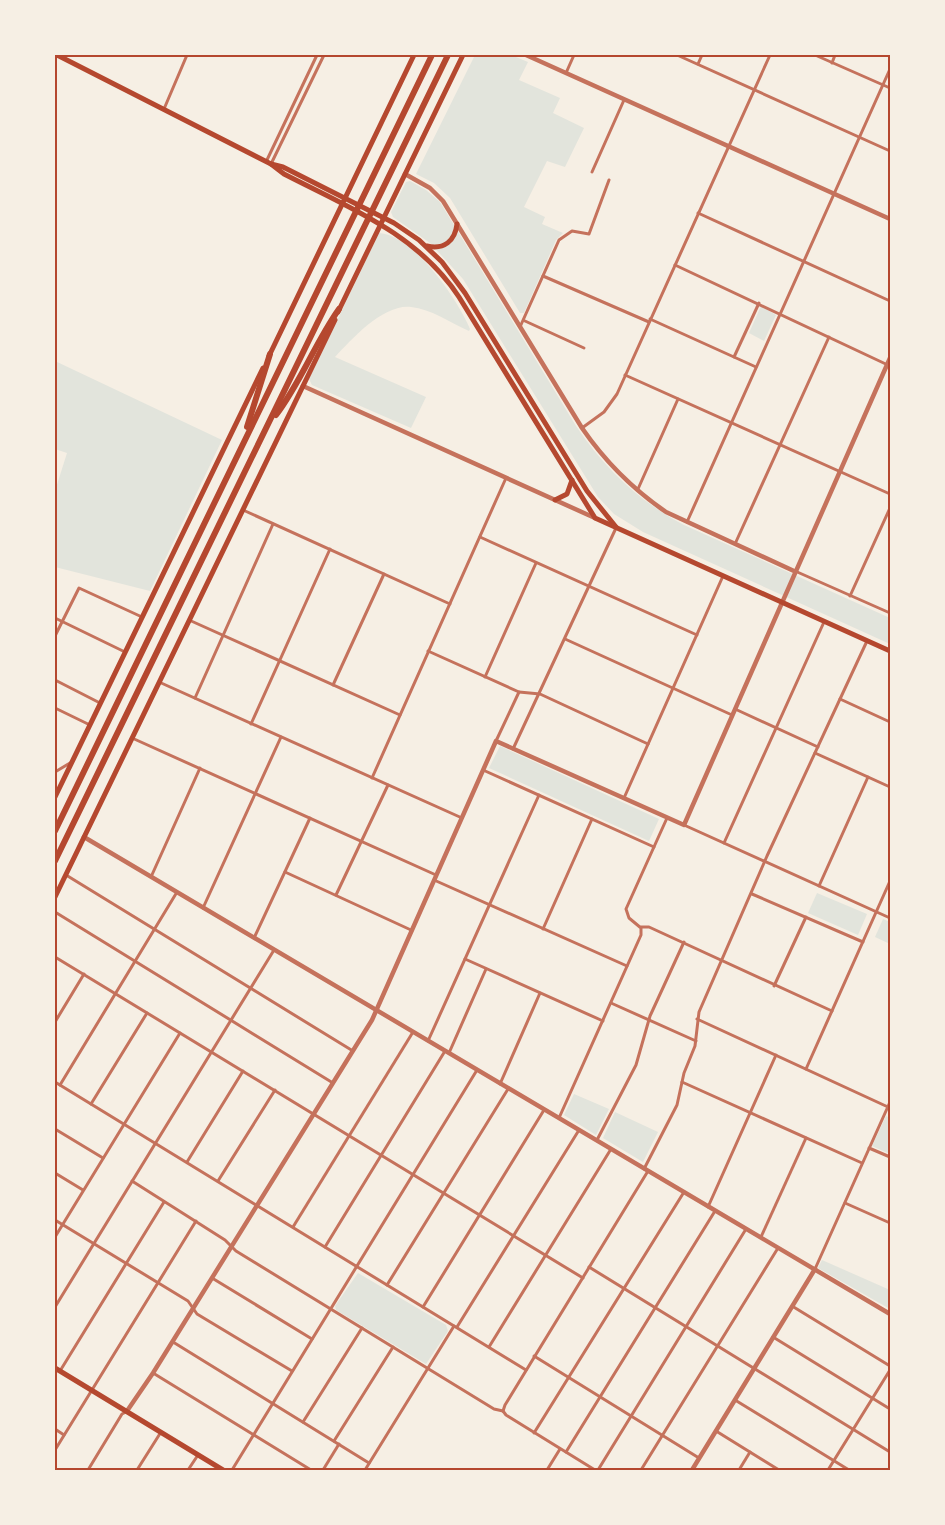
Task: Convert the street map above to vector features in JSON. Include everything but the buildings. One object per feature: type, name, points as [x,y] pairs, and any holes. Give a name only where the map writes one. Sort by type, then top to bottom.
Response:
[{"type":"highway","points":[[55,831],[432,55]]},
{"type":"highway","points":[[55,861],[448,55]]},
{"type":"highway","points":[[266,428],[300,379],[322,334],[339,309]]},
{"type":"highway","points":[[241,448],[270,354]]},
{"type":"main road","points":[[57,55],[269,163],[284,174],[378,222],[418,249],[446,278],[595,518],[890,651]]},
{"type":"main road","points":[[56,796],[414,55]]},
{"type":"main road","points":[[55,897],[241,509],[303,386],[378,222],[405,174],[463,55]]},
{"type":"main road","points":[[269,163],[283,167],[381,216],[426,246],[457,282],[586,491],[616,528]]},
{"type":"main road","points":[[426,246],[436,248],[447,245],[454,235],[457,224]]},
{"type":"main road","points":[[554,500],[566,494],[572,480]]},
{"type":"main road","points":[[58,1369],[222,1470]]},
{"type":"street","points":[[164,110],[188,55]]},
{"type":"street","points":[[269,163],[317,55]]},
{"type":"street","points":[[269,163],[324,55]]},
{"type":"street","points":[[526,55],[890,219]]},
{"type":"street","points":[[566,73],[574,55]]},
{"type":"street","points":[[676,55],[890,151]]},
{"type":"street","points":[[698,64],[702,55]]},
{"type":"street","points":[[582,428],[608,408],[625,375],[770,55]]},
{"type":"street","points":[[815,55],[890,88]]},
{"type":"street","points":[[832,63],[835,55]]},
{"type":"street","points":[[686,523],[890,69]]},
{"type":"street","points":[[592,172],[625,99]]},
{"type":"street","points":[[405,174],[438,196],[582,428],[598,449],[638,489],[662,509],[686,523],[890,613]]},
{"type":"street","points":[[520,327],[560,240],[566,233],[572,231],[589,234],[608,180]]},
{"type":"street","points":[[698,213],[890,301]]},
{"type":"street","points":[[675,265],[889,365]]},
{"type":"street","points":[[543,276],[756,367]]},
{"type":"street","points":[[734,357],[759,303]]},
{"type":"street","points":[[524,321],[584,348]]},
{"type":"street","points":[[735,544],[829,337]]},
{"type":"street","points":[[684,825],[794,571],[889,365],[890,358]]},
{"type":"street","points":[[625,375],[890,494]]},
{"type":"street","points":[[303,386],[595,518]]},
{"type":"street","points":[[638,489],[678,399]]},
{"type":"street","points":[[372,778],[506,478]]},
{"type":"street","points":[[850,596],[890,508]]},
{"type":"street","points":[[241,509],[450,604]]},
{"type":"street","points":[[195,698],[273,524]]},
{"type":"street","points":[[513,749],[616,528]]},
{"type":"street","points":[[480,537],[697,635]]},
{"type":"street","points":[[251,724],[330,550]]},
{"type":"street","points":[[485,676],[536,563]]},
{"type":"street","points":[[333,685],[384,574]]},
{"type":"street","points":[[624,798],[723,576]]},
{"type":"street","points":[[55,636],[79,588],[142,617]]},
{"type":"street","points":[[55,618],[125,652]]},
{"type":"street","points":[[188,620],[400,715]]},
{"type":"street","points":[[724,844],[824,621]]},
{"type":"street","points":[[565,640],[732,715]]},
{"type":"street","points":[[503,1411],[646,1170],[674,1110],[696,1041],[697,1020],[722,960],[867,640]]},
{"type":"street","points":[[428,651],[519,692],[540,694],[648,744]]},
{"type":"street","points":[[55,680],[100,703]]},
{"type":"street","points":[[158,682],[462,818]]},
{"type":"street","points":[[88,1470],[122,1414],[127,1411],[173,1342],[353,1051],[376,1010],[519,692]]},
{"type":"street","points":[[840,699],[890,722]]},
{"type":"street","points":[[55,708],[90,725]]},
{"type":"street","points":[[734,708],[818,747]]},
{"type":"street","points":[[132,737],[362,841],[490,904],[627,966]]},
{"type":"street","points":[[203,908],[281,737]]},
{"type":"street","points":[[496,742],[890,918]]},
{"type":"street","points":[[816,753],[890,787]]},
{"type":"street","points":[[55,772],[72,761]]},
{"type":"street","points":[[151,877],[200,768]]},
{"type":"street","points":[[483,770],[654,847]]},
{"type":"street","points":[[819,886],[868,777]]},
{"type":"street","points":[[336,896],[388,785]]},
{"type":"street","points":[[55,788],[56,796]]},
{"type":"street","points":[[428,1041],[539,795]]},
{"type":"street","points":[[254,938],[310,818]]},
{"type":"street","points":[[641,928],[629,918],[626,911],[667,818]]},
{"type":"street","points":[[543,929],[592,819]]},
{"type":"street","points":[[84,837],[890,1314]]},
{"type":"street","points":[[285,872],[412,930]]},
{"type":"street","points":[[66,875],[353,1051]]},
{"type":"street","points":[[806,1069],[890,881]]},
{"type":"street","points":[[60,1085],[177,892]]},
{"type":"street","points":[[752,894],[863,942]]},
{"type":"street","points":[[55,912],[333,1083]]},
{"type":"street","points":[[774,986],[806,917]]},
{"type":"street","points":[[641,928],[647,926],[684,942],[774,986],[832,1011]]},
{"type":"street","points":[[559,1118],[641,935],[641,928]]},
{"type":"street","points":[[596,1141],[636,1065],[649,1020],[684,942]]},
{"type":"street","points":[[55,1307],[274,950]]},
{"type":"street","points":[[55,957],[583,1278]]},
{"type":"street","points":[[465,959],[602,1021]]},
{"type":"street","points":[[325,1247],[447,1052],[486,968]]},
{"type":"street","points":[[55,1022],[84,974]]},
{"type":"street","points":[[500,1084],[540,993]]},
{"type":"street","points":[[611,1003],[696,1041]]},
{"type":"street","points":[[92,1104],[147,1013]]},
{"type":"street","points":[[697,1020],[888,1107]]},
{"type":"street","points":[[293,1227],[413,1032]]},
{"type":"street","points":[[55,1237],[180,1033]]},
{"type":"street","points":[[708,1207],[776,1056]]},
{"type":"street","points":[[232,1470],[477,1070]]},
{"type":"street","points":[[187,1162],[243,1071]]},
{"type":"street","points":[[55,1082],[526,1370]]},
{"type":"street","points":[[682,1082],[862,1163]]},
{"type":"street","points":[[387,1285],[508,1088]]},
{"type":"street","points":[[218,1182],[275,1090]]},
{"type":"street","points":[[692,1470],[814,1269],[890,1102]]},
{"type":"street","points":[[423,1307],[544,1110]]},
{"type":"street","points":[[885,1112],[890,1114]]},
{"type":"street","points":[[55,1129],[104,1158]]},
{"type":"street","points":[[365,1470],[579,1130]]},
{"type":"street","points":[[761,1238],[806,1138]]},
{"type":"street","points":[[869,1148],[890,1157]]},
{"type":"street","points":[[489,1347],[611,1149]]},
{"type":"street","points":[[55,1173],[84,1190]]},
{"type":"street","points":[[132,1182],[362,1328],[494,1409],[503,1411],[534,1433],[596,1470],[632,1416],[746,1229]]},
{"type":"street","points":[[534,1433],[684,1192]]},
{"type":"street","points":[[58,1369],[164,1202]]},
{"type":"street","points":[[844,1202],[890,1223]]},
{"type":"street","points":[[566,1452],[714,1210]]},
{"type":"street","points":[[55,1220],[188,1301],[197,1314],[292,1371]]},
{"type":"street","points":[[55,1450],[196,1221]]},
{"type":"street","points":[[641,1470],[778,1248]]},
{"type":"street","points":[[589,1267],[890,1452]]},
{"type":"street","points":[[212,1278],[312,1339]]},
{"type":"street","points":[[792,1306],[890,1366]]},
{"type":"street","points":[[303,1422],[362,1328]]},
{"type":"street","points":[[773,1337],[890,1409]]},
{"type":"street","points":[[173,1342],[369,1463]]},
{"type":"street","points":[[334,1441],[393,1347]]},
{"type":"street","points":[[534,1356],[699,1458]]},
{"type":"street","points":[[828,1470],[890,1370]]},
{"type":"street","points":[[153,1373],[311,1470]]},
{"type":"street","points":[[735,1400],[849,1470]]},
{"type":"street","points":[[55,1429],[64,1435]]},
{"type":"street","points":[[716,1431],[779,1470]]},
{"type":"street","points":[[137,1470],[160,1432]]},
{"type":"street","points":[[322,1470],[339,1444]]},
{"type":"street","points":[[547,1470],[560,1449]]},
{"type":"street","points":[[739,1470],[750,1452]]},
{"type":"street","points":[[188,1470],[198,1455]]},
{"type":"shaded area","points":[[475,55],[511,55],[528,62],[519,80],[560,98],[553,113],[584,128],[565,167],[547,161],[524,207],[545,217],[542,224],[563,233],[556,240],[524,313],[520,313],[450,198],[434,183],[416,174]]},
{"type":"shaded area","points":[[410,181],[426,190],[440,202],[576,426],[598,456],[624,483],[652,506],[684,525],[890,618],[890,644],[643,532],[614,514],[598,497],[463,279],[430,243],[393,217],[391,212],[406,182]]},
{"type":"shaded area","points":[[379,233],[392,237],[406,245],[420,257],[445,286],[470,329],[469,331],[426,310],[411,307],[400,308],[390,311],[369,324],[335,357],[426,397],[411,428],[312,385],[309,379]]},
{"type":"shaded area","points":[[761,306],[776,315],[764,341],[749,333]]},
{"type":"shaded area","points":[[55,361],[222,440],[150,591],[55,567],[55,491],[67,453],[55,449]]},
{"type":"shaded area","points":[[500,746],[659,819],[649,841],[489,768]]},
{"type":"shaded area","points":[[817,893],[867,914],[858,935],[808,913]]},
{"type":"shaded area","points":[[883,919],[890,922],[890,944],[875,937]]},
{"type":"shaded area","points":[[574,1094],[609,1109],[596,1135],[564,1115]]},
{"type":"shaded area","points":[[615,1112],[658,1132],[643,1162],[603,1138]]},
{"type":"shaded area","points":[[886,1116],[890,1118],[890,1154],[872,1146]]},
{"type":"shaded area","points":[[822,1260],[890,1290],[890,1309],[818,1268]]},
{"type":"shaded area","points":[[358,1273],[446,1325],[448,1331],[426,1364],[336,1310],[335,1306]]}]
